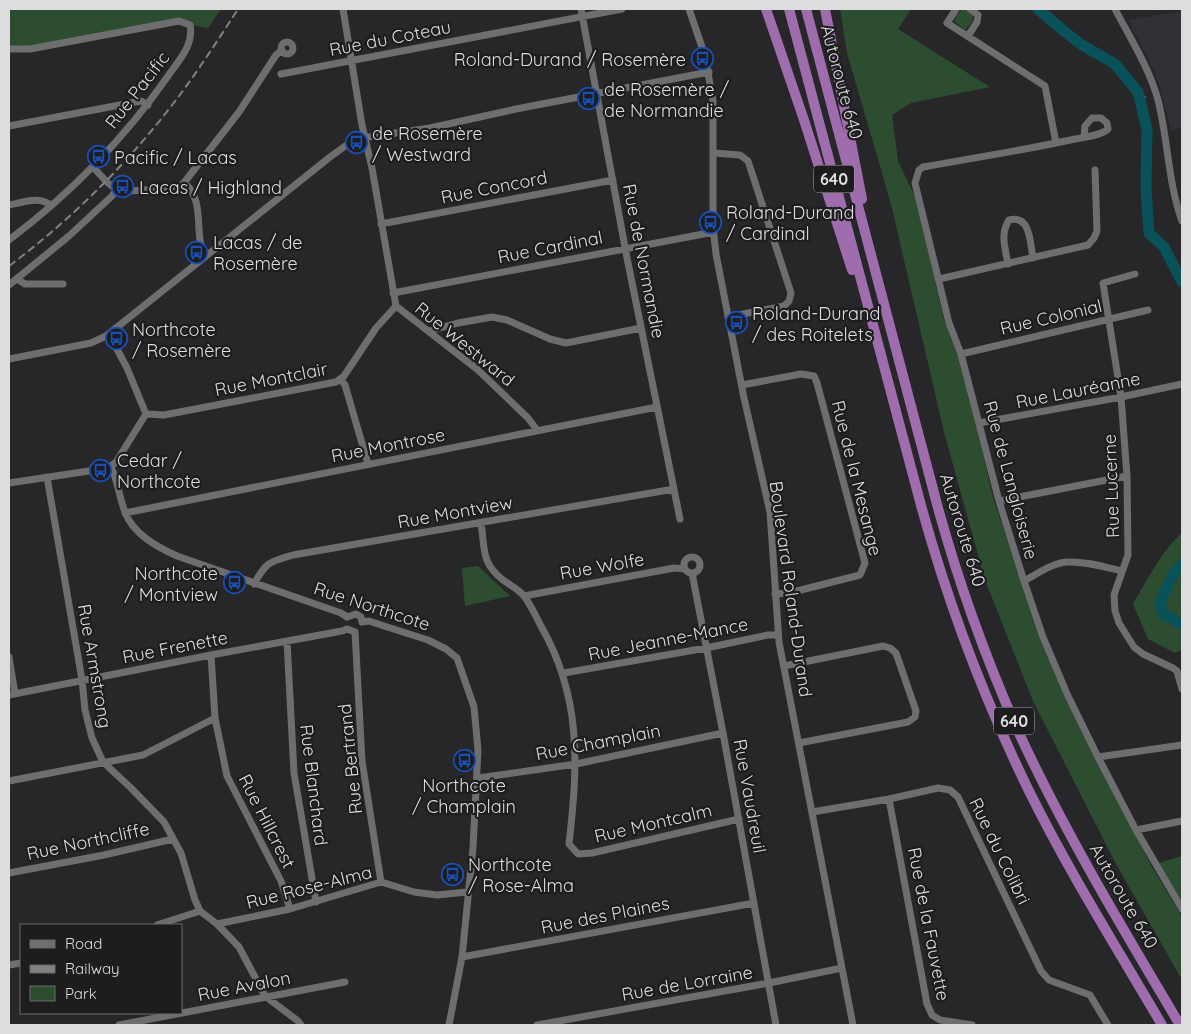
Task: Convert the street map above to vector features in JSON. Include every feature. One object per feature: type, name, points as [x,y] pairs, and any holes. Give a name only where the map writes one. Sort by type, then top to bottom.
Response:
[{"type":"highway","points":[[766,9],[879,349]]},
{"type":"highway","name":"Autoroute 640","points":[[789,9],[934,552],[958,624],[988,700],[1049,830],[1162,1025]]},
{"type":"highway","name":"Autoroute 640","points":[[806,9],[946,535],[976,627],[1001,692],[1034,764],[1067,828],[1180,1025]]},
{"type":"highway","points":[[825,9],[876,276]]},
{"type":"street","name":"Rue Westward","points":[[343,9],[396,306],[478,370],[528,418],[537,430]]},
{"type":"street","name":"Rue du Coteau","points":[[281,74],[582,13],[622,9]]},
{"type":"street","name":"Boulevard Roland-Durand","points":[[689,9],[709,72],[714,112],[714,232],[716,254],[770,512],[778,635],[852,1025]]},
{"type":"street","points":[[956,9],[947,23],[1044,86],[1056,143]]},
{"type":"street","points":[[968,36],[978,19],[978,15],[970,9]]},
{"type":"street","points":[[1115,9],[1148,73],[1156,94],[1163,124],[1174,195],[1182,221]]},
{"type":"street","name":"Rue de Normandie","points":[[582,13],[625,248],[680,519]]},
{"type":"street","name":"Rue Pacific","points":[[9,49],[30,49],[179,21],[190,26],[192,34],[189,46],[148,105],[93,167],[51,206],[9,240]]},
{"type":"street","points":[[93,167],[117,189],[137,190],[179,186],[185,182],[232,121],[276,55],[282,50]]},
{"type":"street","points":[[9,359],[91,343],[109,334],[345,146],[365,138],[436,127],[709,72]]},
{"type":"street","points":[[9,126],[141,101],[148,105]]},
{"type":"street","name":"Rue de Langloiserie","points":[[1084,137],[923,167],[919,170],[915,183],[916,191],[949,323],[962,354],[999,501],[1043,638],[1068,696],[1098,757],[1136,830],[1182,909]]},
{"type":"street","points":[[714,153],[740,155],[748,161],[791,294],[789,301],[784,306],[728,317]]},
{"type":"street","points":[[939,279],[1088,245],[1097,231],[1095,170]]},
{"type":"street","name":"Rue Concord","points":[[381,224],[613,180]]},
{"type":"street","points":[[185,182],[195,200],[202,250],[206,256]]},
{"type":"street","points":[[9,285],[73,233],[117,189]]},
{"type":"street","points":[[9,205],[40,200],[47,202],[51,206]]},
{"type":"street","points":[[1008,264],[1003,229],[1009,220],[1015,218],[1020,219],[1027,226],[1033,258]]},
{"type":"street","name":"Rue Cardinal","points":[[393,292],[714,232]]},
{"type":"street","name":"Rue Lucerne","points":[[1135,274],[1103,283],[1121,397],[1126,476],[1128,555],[1114,595],[1115,611],[1119,623],[1134,647],[1143,654],[1163,662],[1177,671],[1182,689]]},
{"type":"street","points":[[17,279],[25,284],[62,284]]},
{"type":"street","name":"Rue Montclair","points":[[146,414],[164,415],[334,384],[341,380],[376,328],[396,306]]},
{"type":"street","name":"Rue Colonial","points":[[962,354],[1148,310]]},
{"type":"street","points":[[429,331],[458,323],[492,318],[507,320],[550,339],[566,343],[641,328]]},
{"type":"street","points":[[9,483],[110,467],[116,462],[146,414],[127,368],[109,334]]},
{"type":"street","name":"Rue de la Mesange","points":[[742,385],[801,374],[814,376],[818,383],[865,563],[860,575],[789,593],[775,594]]},
{"type":"street","points":[[341,380],[368,464]]},
{"type":"street","name":"Rue Lauréanne","points":[[979,423],[1182,384]]},
{"type":"street","name":"Rue Montrose","points":[[125,513],[657,407]]},
{"type":"street","name":"Rue Northcote","points":[[110,467],[125,513],[134,527],[154,545],[177,556],[341,613],[347,617],[356,614],[362,622],[369,621],[428,640],[446,649],[457,658],[474,707],[478,750],[478,778],[462,957],[449,1025]]},
{"type":"street","name":"Rue Armstrong","points":[[47,476],[87,719],[92,738],[103,762],[164,822],[181,853],[200,911]]},
{"type":"street","points":[[999,501],[1126,476]]},
{"type":"street","name":"Rue Montview","points":[[254,584],[264,566],[286,558],[674,489]]},
{"type":"street","name":"Rue Montcalm","points":[[481,523],[486,562],[492,572],[524,596],[551,643],[564,673],[573,714],[576,764],[569,844],[578,854],[592,853],[739,819]]},
{"type":"street","points":[[1024,581],[1053,566],[1066,562],[1100,566],[1122,572]]},
{"type":"street","name":"Rue Wolfe","points":[[524,596],[674,568],[688,571]]},
{"type":"street","name":"Rue Vaudreuil","points":[[688,571],[723,732],[776,1025]]},
{"type":"street","points":[[347,617],[345,623],[347,629],[356,632],[362,626],[362,622]]},
{"type":"street","name":"Rue Frenette","points":[[12,694],[347,629]]},
{"type":"street","name":"Rue Bertrand","points":[[356,632],[362,761],[381,882]]},
{"type":"street","name":"Rue Jeanne-Mance","points":[[564,673],[768,635],[778,635]]},
{"type":"street","name":"Rue Blanchard","points":[[287,641],[294,773],[316,902]]},
{"type":"street","points":[[784,666],[884,646],[890,648],[896,653],[916,711],[915,717],[908,722],[799,743]]},
{"type":"street","name":"Rue Hillcrest","points":[[210,655],[215,718],[227,776],[281,881],[290,909]]},
{"type":"street","points":[[9,657],[12,694]]},
{"type":"street","points":[[9,781],[144,755],[215,718]]},
{"type":"street","name":"Rue Champlain","points":[[478,778],[576,764],[723,732]]},
{"type":"street","points":[[1098,757],[1182,745]]},
{"type":"street","name":"Rue du Colibri","points":[[812,812],[889,799],[938,788],[950,790],[958,797],[1041,971],[1049,980],[1090,995],[1108,1025]]},
{"type":"street","name":"Rue de la Fauvette","points":[[889,799],[927,1004],[932,1015],[940,1020],[972,1025]]},
{"type":"street","points":[[1136,830],[1182,821]]},
{"type":"street","name":"Rue Northcliffe","points":[[9,873],[104,855],[173,839]]},
{"type":"street","name":"Rue Rose-Alma","points":[[217,924],[290,909],[381,882],[414,892],[438,895],[467,892]]},
{"type":"street","name":"Rue des Plaines","points":[[462,957],[754,903]]},
{"type":"street","points":[[160,924],[200,911],[217,924],[239,947],[266,996],[301,1025]]},
{"type":"street","name":"Rue de Lorraine","points":[[537,1025],[842,968]]},
{"type":"street","name":"Rue Avalon","points":[[182,1013],[345,982]]},
{"type":"street","name":"Rue Avalon","points":[[119,1025],[175,1014]]},
{"type":"shaded area","points":[[1182,11],[1182,128],[1171,130],[1157,77],[1128,20]]},
{"type":"green space","points":[[9,9],[221,9],[208,28],[179,21],[30,49],[9,49]]},
{"type":"green space","points":[[840,9],[911,9],[898,29],[990,87],[911,103],[892,115],[898,161],[916,199],[944,320],[959,358],[994,501],[1042,641],[1066,700],[1151,865],[1182,917],[1182,980],[1115,862],[1033,701],[985,580],[944,432],[891,204],[847,53]]},
{"type":"green space","points":[[963,9],[969,11],[973,16],[972,22],[965,30],[954,21],[957,14]]},
{"type":"green space","points":[[1182,533],[1182,650],[1175,653],[1148,639],[1133,604],[1161,557]]},
{"type":"green space","points":[[478,566],[510,596],[465,606],[462,568]]},
{"type":"green space","points":[[1182,856],[1182,896],[1177,901],[1156,864]]},
{"type":"waterway","points":[[1038,9],[1082,45],[1115,64],[1138,92],[1147,129],[1146,188],[1149,233],[1164,247],[1182,282]]},
{"type":"waterway","points":[[1140,98],[1145,97]]},
{"type":"waterway","points":[[1182,564],[1173,574],[1160,603],[1163,614],[1182,623]]},
{"type":"railway","points":[[9,266],[77,209],[139,146],[184,89],[238,9]]},
{"type":"place","name":"Roland-Durand / Rosemère","points":[[702,59]]},
{"type":"place","name":"de Rosemère / de Normandie","points":[[588,99]]},
{"type":"place","name":"de Rosemère / Westward","points":[[356,143]]},
{"type":"place","name":"Pacific / Lacas","points":[[98,157]]},
{"type":"place","name":"Lacas / Highland","points":[[123,187]]},
{"type":"place","name":"Roland-Durand / Cardinal","points":[[710,222]]},
{"type":"place","name":"Lacas / de Rosemère","points":[[197,252]]},
{"type":"place","name":"Roland-Durand / des Roitelets","points":[[736,323]]},
{"type":"place","name":"Northcote / Rosemère","points":[[116,339]]},
{"type":"place","name":"Cedar / Northcote","points":[[101,470]]},
{"type":"place","name":"Northcote / Montview","points":[[234,583]]},
{"type":"place","name":"Northcote / Champlain","points":[[464,760]]},
{"type":"place","name":"Northcote / Rose-Alma","points":[[452,874]]}]
